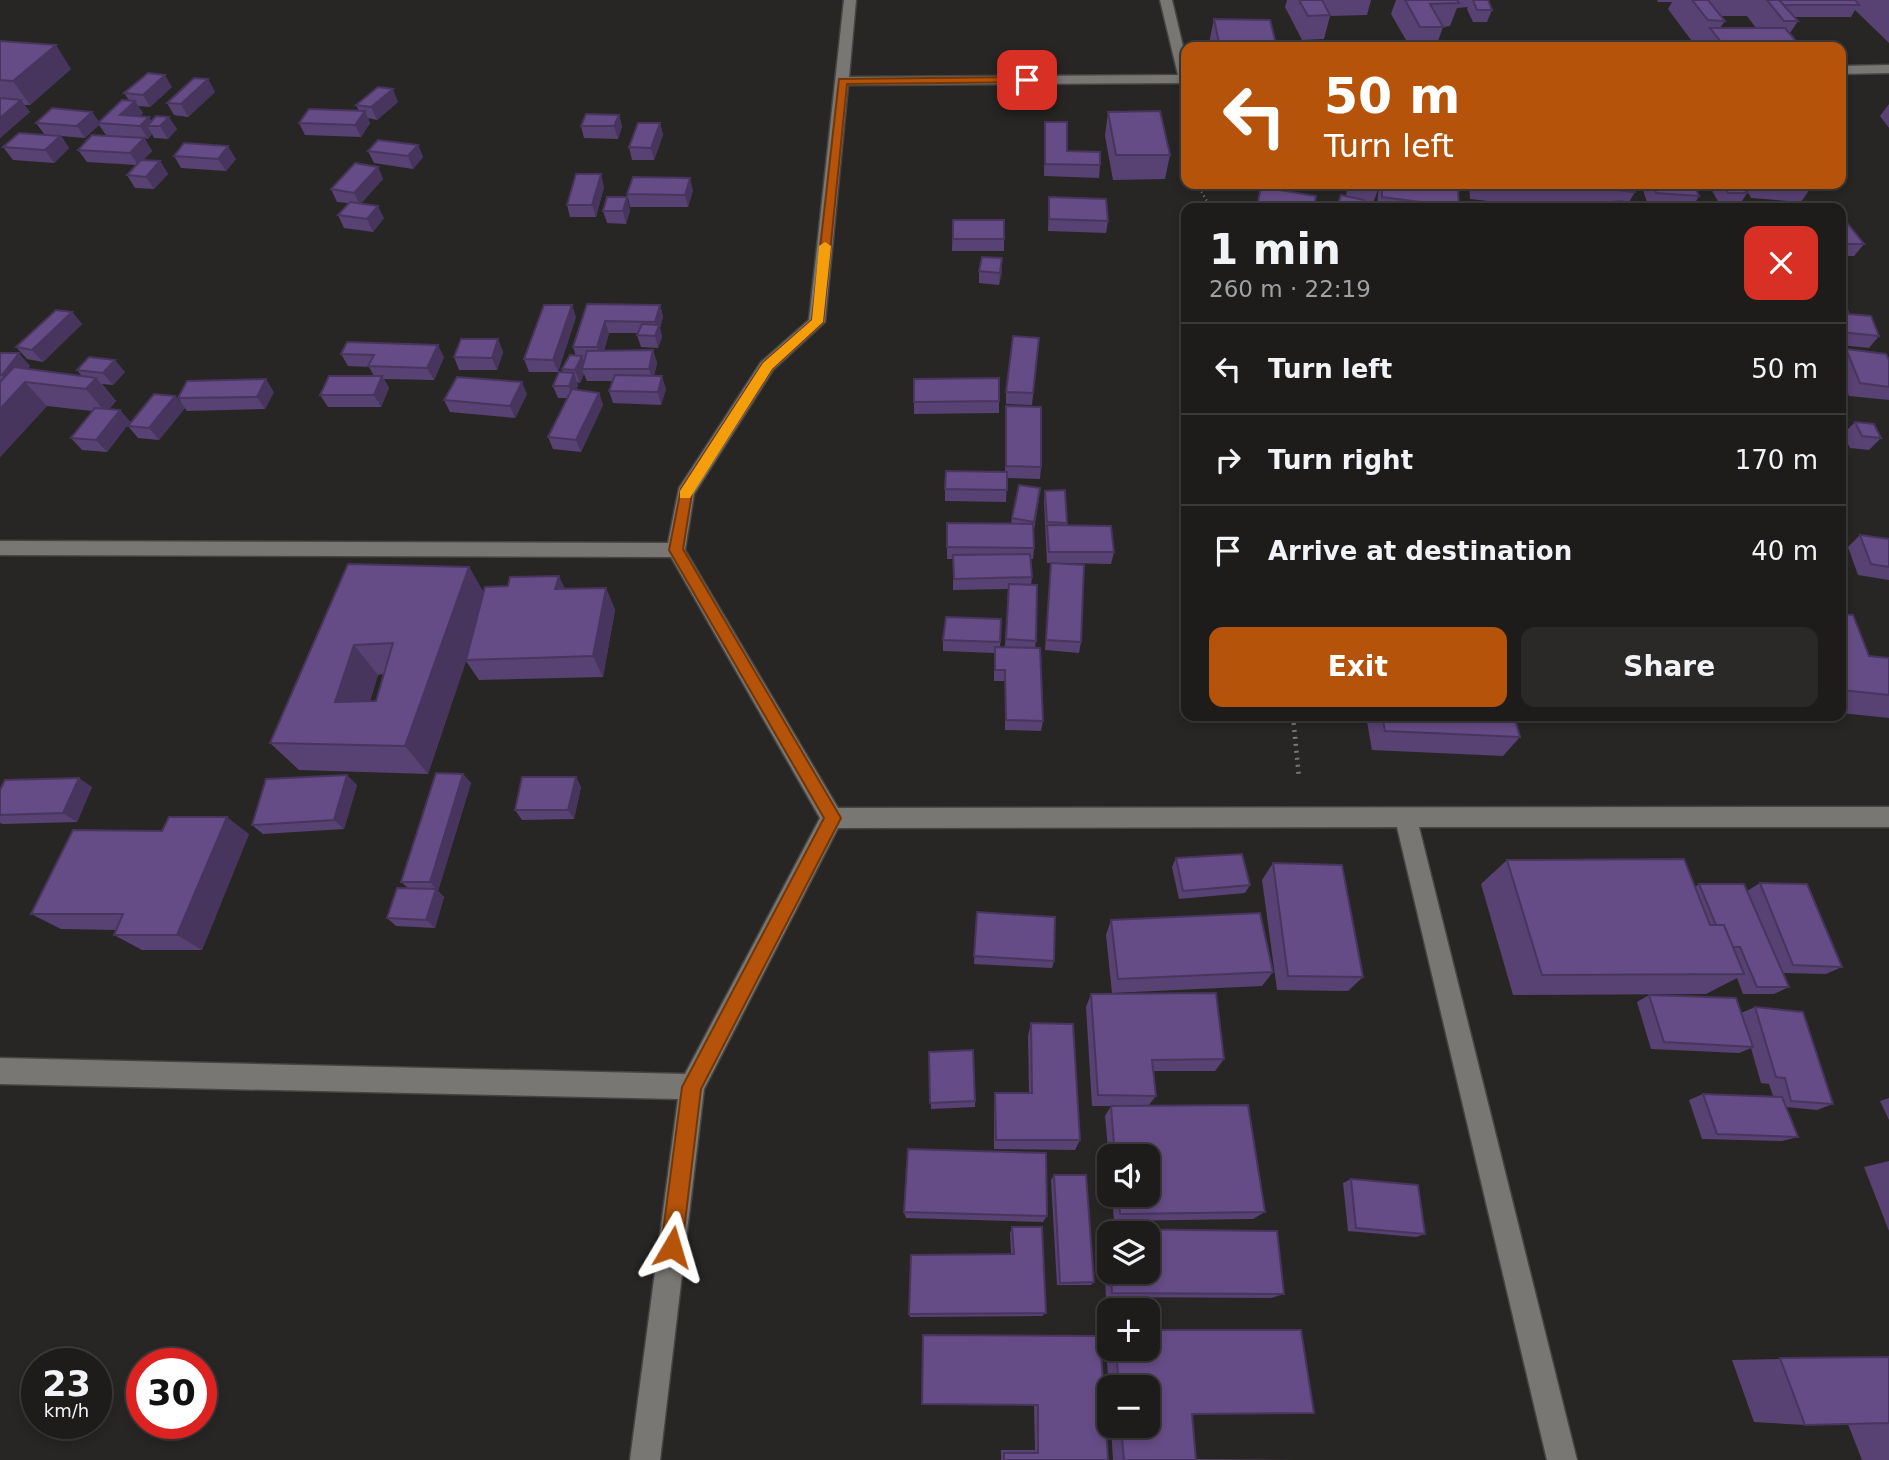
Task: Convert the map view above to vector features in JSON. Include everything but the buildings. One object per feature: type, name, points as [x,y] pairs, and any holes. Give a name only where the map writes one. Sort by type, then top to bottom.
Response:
[{"type":"street","points":[[832,818],[676,550],[685,493],[767,366],[817,322],[850,0]]},
{"type":"street","points":[[1166,0],[1181,59]]},
{"type":"street","points":[[1846,70],[1889,69]]},
{"type":"street","points":[[842,81],[1181,79]]},
{"type":"street","points":[[0,548],[676,550]]},
{"type":"street","points":[[1405,816],[1562,1460]]},
{"type":"street","points":[[832,818],[1889,817]]},
{"type":"street","points":[[645,1460],[692,1087],[832,818]]},
{"type":"street","points":[[0,1071],[692,1087]]},
{"type":"path","points":[[1293,721],[1303,817]]},
{"type":"slow traffic","points":[[685,494],[767,366],[817,322],[825,246]]},
{"type":"route","points":[[672,1247],[692,1087],[832,818],[676,550],[685,493],[767,366],[817,322],[842,81],[1027,80]]}]
